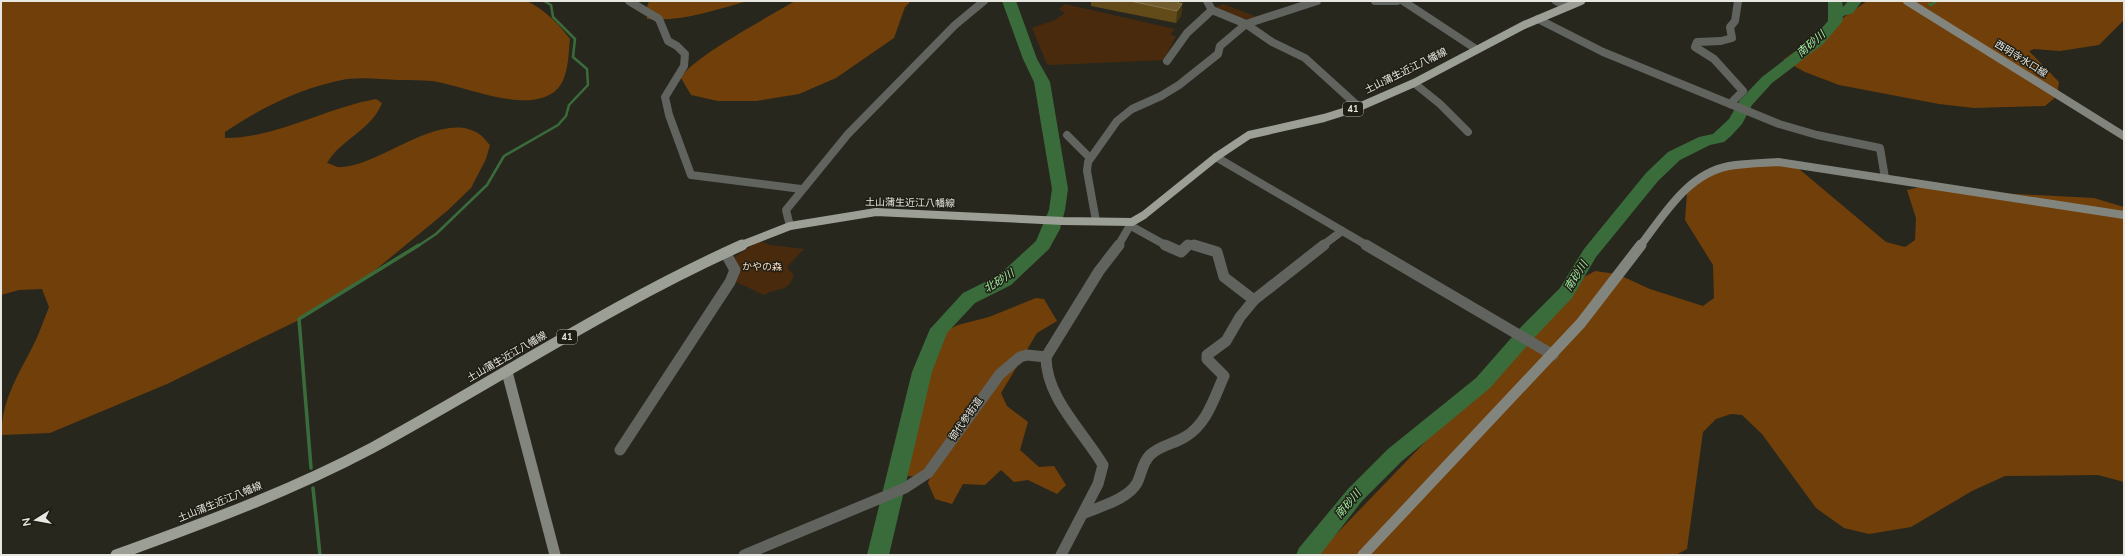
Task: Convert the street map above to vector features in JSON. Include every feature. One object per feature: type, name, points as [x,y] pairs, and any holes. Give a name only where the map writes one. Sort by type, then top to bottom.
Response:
[{"type":"main road","name":"土山蒲生近江八幡線","points":[[116,555],[163,538],[297,484],[371,448],[644,293],[726,254],[790,226],[876,212],[1131,224],[1216,157],[1249,135],[1324,118],[1359,107],[1414,82],[1476,49],[1538,19],[1581,1]]},
{"type":"street","points":[[628,1],[659,19],[668,41],[678,46],[685,54],[684,66],[665,97],[669,115],[691,175],[801,189]]},
{"type":"street","points":[[790,226],[786,210],[801,189],[848,134],[955,25],[984,1]]},
{"type":"street","points":[[1207,1],[1212,10],[1246,24],[1272,42],[1312,63],[1359,107]]},
{"type":"street","points":[[1096,222],[1087,172],[1090,158],[1117,121],[1132,110],[1161,96],[1179,85],[1218,54],[1220,46],[1246,24],[1257,19],[1290,11],[1318,1]]},
{"type":"street","points":[[1375,1],[1397,1]]},
{"type":"street","points":[[1403,1],[1476,49]]},
{"type":"street","points":[[1556,1],[1566,6]]},
{"type":"street","points":[[1732,105],[1743,91],[1714,59],[1695,47],[1697,42],[1721,41],[1732,38],[1730,29],[1731,24],[1735,21],[1738,1]]},
{"type":"street","name":"西明寺水口線","points":[[1908,1],[2124,136]]},
{"type":"street","points":[[1167,61],[1187,33],[1212,10]]},
{"type":"street","points":[[1538,19],[1603,52],[1752,114],[1817,135],[1880,148],[1884,178]]},
{"type":"street","points":[[1414,82],[1468,132]]},
{"type":"street","points":[[1067,135],[1090,158]]},
{"type":"street","points":[[1216,157],[1510,331],[1553,354]]},
{"type":"street","points":[[1363,555],[1553,354],[1610,288],[1684,189],[1712,171],[1729,166],[1778,162],[2124,215]]},
{"type":"street","points":[[1062,555],[1085,513],[1104,466],[1063,408],[1049,376],[1045,362],[1046,356],[1099,271],[1123,240],[1131,224],[1157,242],[1181,252],[1189,244],[1217,252],[1224,277],[1254,300]]},
{"type":"street","points":[[1085,513],[1126,493],[1136,485],[1143,464],[1151,454],[1162,447],[1185,438],[1201,424],[1224,376],[1207,359],[1207,355],[1226,341],[1240,317],[1254,300],[1342,231]]},
{"type":"street","points":[[620,450],[730,282],[735,270],[726,254]]},
{"type":"street","name":"御代参街道","points":[[744,555],[904,488],[928,473],[1000,374],[1020,357],[1027,355],[1046,356]]},
{"type":"street","points":[[507,372],[555,555]]},
{"type":"green space","points":[[1065,4],[1175,29],[1170,35],[1176,36],[1164,60],[1047,64],[1032,28],[1055,20],[1065,13],[1059,9]]},
{"type":"green space","points":[[1223,4],[1257,17],[1240,19],[1229,16],[1224,14],[1216,7]]},
{"type":"green space","name":"かやの森","points":[[759,241],[770,245],[804,249],[787,267],[794,276],[791,282],[785,288],[769,292],[764,295],[736,282],[730,260]]},
{"type":"shaded area","points":[[1,1],[527,1],[540,8],[551,17],[570,39],[568,62],[564,77],[557,90],[538,99],[508,99],[432,81],[366,78],[347,79],[315,87],[283,99],[253,114],[225,132],[225,138],[244,137],[263,133],[357,103],[376,99],[382,103],[371,120],[364,128],[340,147],[327,163],[340,167],[358,164],[411,140],[447,128],[464,128],[479,134],[490,145],[486,159],[471,188],[447,211],[368,276],[301,319],[167,384],[50,433],[2,435],[4,411],[12,388],[36,339],[49,307],[42,289],[19,290],[1,295]]},
{"type":"shaded area","points":[[649,1],[748,1],[686,17],[673,19],[647,19],[647,7]]},
{"type":"shaded area","points":[[795,1],[911,1],[905,7],[894,38],[836,78],[799,94],[756,101],[718,101],[691,95],[681,78],[687,70],[715,49]]},
{"type":"shaded area","points":[[1867,1],[2124,1],[2124,20],[2099,45],[2060,51],[2034,49],[2029,51],[2059,82],[2057,96],[2045,106],[1974,108],[1939,104],[1839,85],[1805,72],[1783,60]]},
{"type":"shaded area","points":[[1750,162],[1792,163],[1886,242],[1905,247],[1915,240],[1916,218],[1907,190],[1928,185],[1978,192],[2094,198],[2124,207],[2124,482],[2098,475],[2005,476],[1972,491],[1911,527],[1869,534],[1844,528],[1816,508],[1762,434],[1742,415],[1731,414],[1716,419],[1703,432],[1687,549],[1676,555],[1316,555],[1584,277],[1595,271],[1617,274],[1650,289],[1703,306],[1714,298],[1713,265],[1685,220],[1687,193],[1702,176]]},
{"type":"shaded area","points":[[1036,298],[1044,299],[1057,321],[1037,333],[1001,393],[1007,406],[1028,422],[1020,450],[1039,467],[1054,466],[1066,485],[1057,494],[1028,480],[1014,482],[1001,470],[985,485],[963,484],[952,504],[935,499],[928,483],[930,477],[906,476],[922,383],[939,334],[958,325],[989,317]]},
{"type":"building","points":[[1130,1],[1179,1],[1178,3],[1182,4],[1177,11]]},
{"type":"waterway","points":[[418,246],[436,234],[487,185],[504,156],[558,125],[566,116],[569,105],[588,85],[587,69],[573,57],[575,39],[553,17],[551,5],[544,1]]},
{"type":"waterway","name":"北砂川","points":[[878,555],[922,372],[939,329],[969,298],[1005,280],[1043,245],[1051,229],[1057,210],[1060,189],[1042,82],[1030,59],[1009,1]]},
{"type":"waterway","name":"南砂川","points":[[1835,1],[1836,13]]},
{"type":"waterway","points":[[1836,13],[1848,10],[1855,1]]},
{"type":"waterway","points":[[1929,4],[1931,5],[1937,1]]},
{"type":"waterway","name":"南砂川","points":[[1307,555],[1355,495],[1395,455],[1483,383],[1527,333],[1566,293],[1590,253],[1652,177],[1674,156],[1705,141],[1718,138],[1725,132],[1736,121],[1745,103],[1767,80],[1818,41],[1835,22],[1836,13]]},
{"type":"waterway","points":[[311,468],[299,319],[419,245]]},
{"type":"waterway","points":[[313,488],[320,555]]}]
